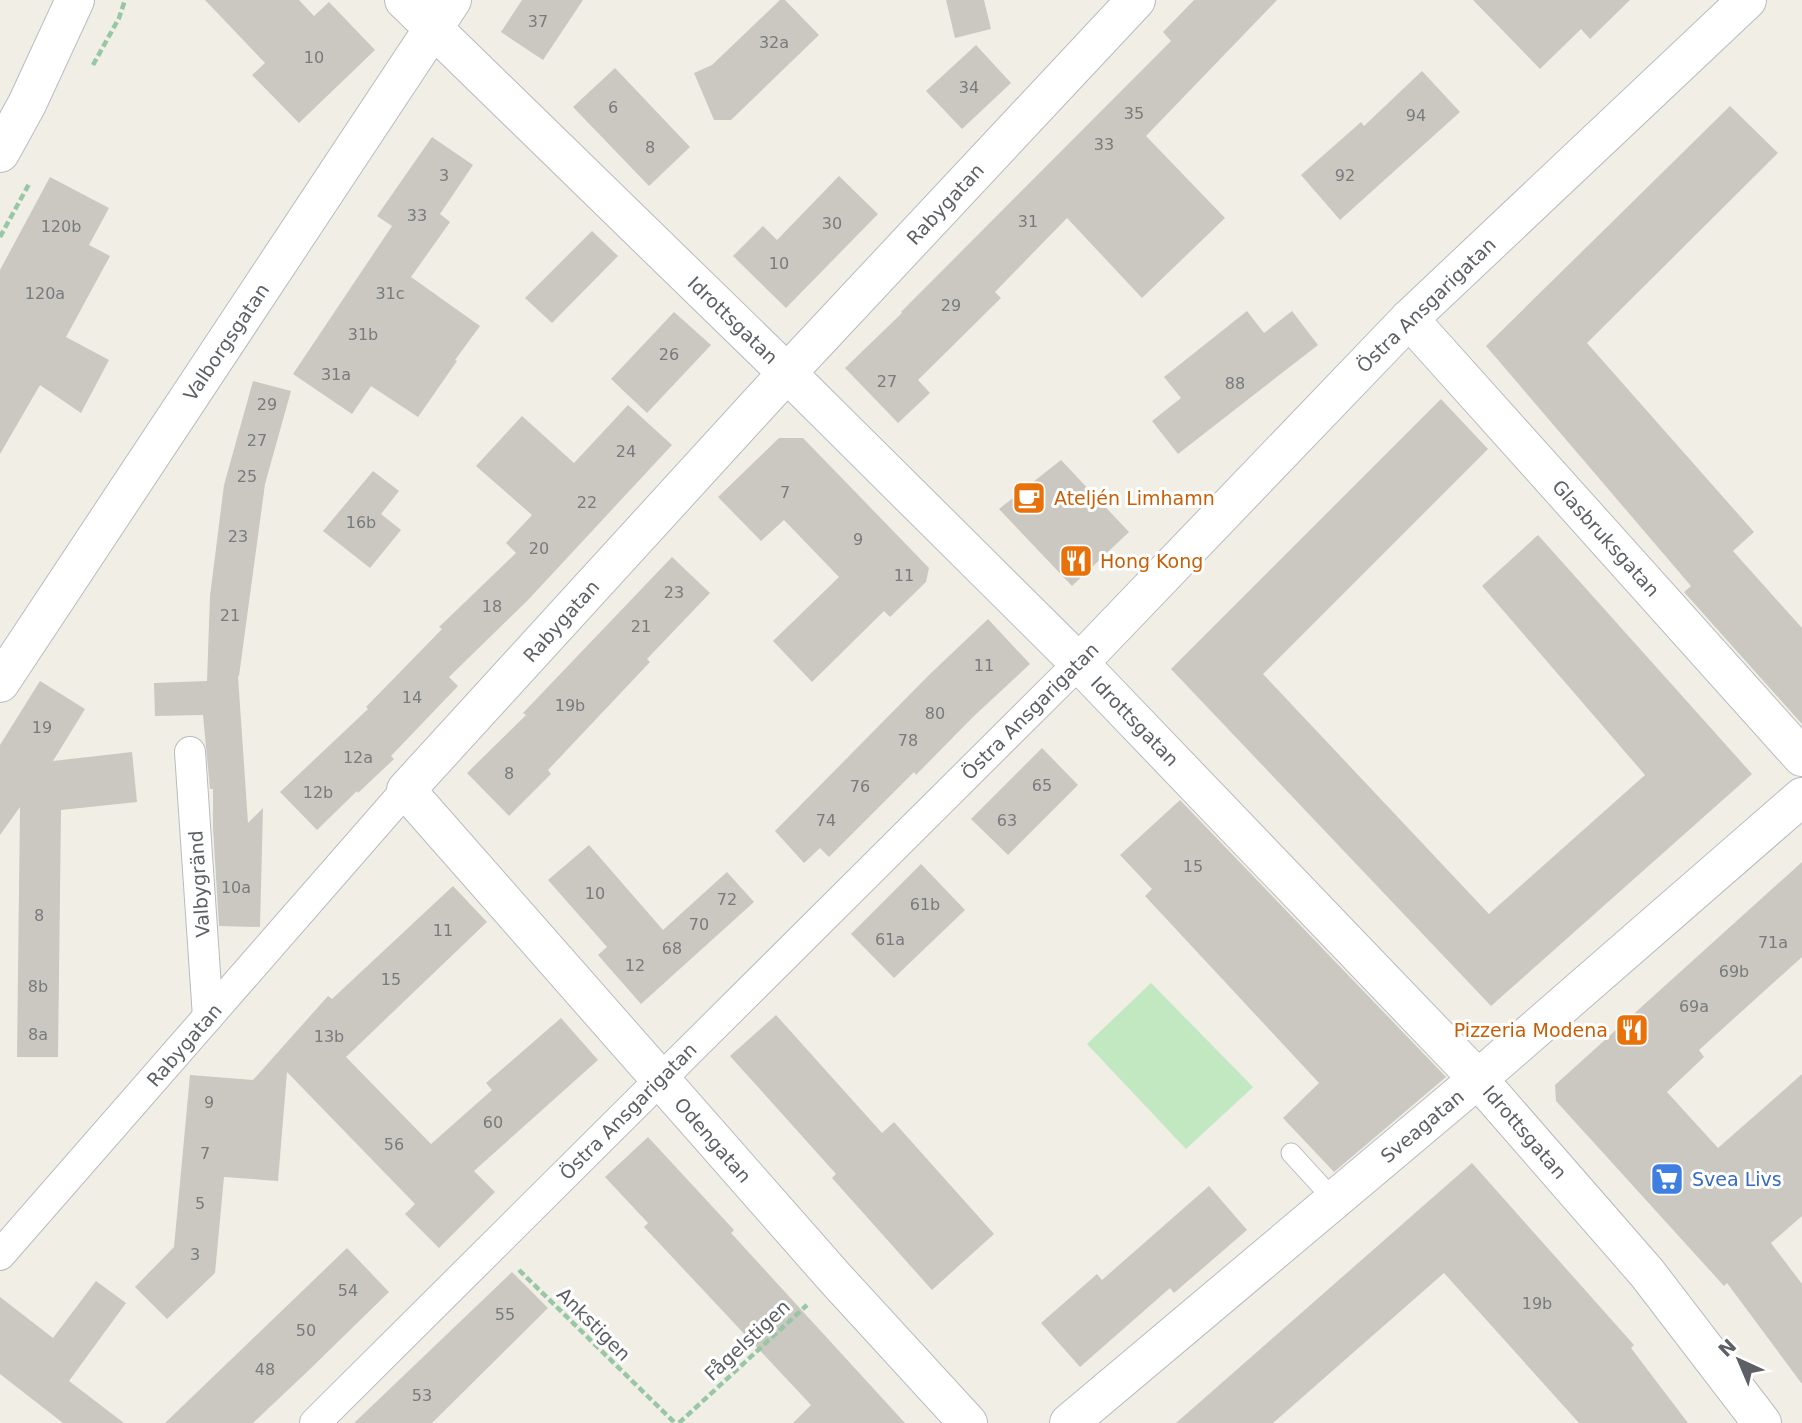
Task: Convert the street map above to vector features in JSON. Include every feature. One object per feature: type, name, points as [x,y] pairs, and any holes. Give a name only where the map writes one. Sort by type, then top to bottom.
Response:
[{"type":"street","points":[[0,153],[27,104],[75,0]]},
{"type":"street","name":"Idrottsgatan","points":[[404,0],[443,14],[787,373],[1079,663],[1478,1079],[1647,1273],[1762,1423]]},
{"type":"street","name":"Rabygatan","points":[[0,1255],[406,790],[787,373],[1136,0]]},
{"type":"street","name":"Östra Ansgarigatan","points":[[314,1423],[1079,663],[1409,319],[1747,0]]},
{"type":"street","name":"Valborgsgatan","points":[[0,683],[443,14]]},
{"type":"street","name":"Glasbruksgatan","points":[[1409,319],[1802,757]]},
{"type":"street","name":"Valbygränd","points":[[190,752],[208,1017]]},
{"type":"street","name":"Odengatan","points":[[406,790],[835,1278],[968,1423]]},
{"type":"street","name":"Sveagatan","points":[[1069,1423],[1478,1079],[1802,797]]},
{"type":"lane","points":[[1291,1153],[1334,1200]]},
{"type":"path","name":"Ankstigen","points":[[494,1244],[677,1423]]},
{"type":"path","name":"Fågelstigen","points":[[677,1423],[835,1278]]},
{"type":"green space","points":[[1151,983],[1253,1087],[1186,1149],[1087,1044]]},
{"type":"building","points":[[205,0],[299,0],[314,16],[329,2],[375,50],[299,123],[252,75],[265,63]]},
{"type":"building","points":[[522,0],[583,0],[543,60],[501,32]]},
{"type":"building","points":[[780,0],[785,0],[819,35],[731,120],[714,120],[694,73],[712,65]]},
{"type":"building","points":[[946,0],[984,0],[991,29],[955,38]]},
{"type":"building","points":[[1194,0],[1277,0],[1146,136],[1225,218],[1142,298],[1067,218],[995,292],[1001,298],[918,380],[930,393],[898,423],[845,368],[1171,41],[1163,32]]},
{"type":"building","points":[[1473,0],[1630,0],[1590,39],[1581,29],[1540,69]]},
{"type":"building","points":[[976,45],[1011,83],[962,129],[926,91]]},
{"type":"building","points":[[615,68],[690,147],[649,186],[573,107]]},
{"type":"building","points":[[1422,71],[1460,112],[1340,220],[1301,175],[1361,122],[1364,126]]},
{"type":"building","points":[[1730,106],[1778,153],[1587,343],[1754,532],[1733,551],[1802,628],[1802,724],[1684,592],[1691,586],[1486,346]]},
{"type":"building","points":[[432,137],[473,165],[440,214],[450,222],[411,277],[480,326],[418,417],[371,386],[352,414],[293,374],[392,226],[377,216]]},
{"type":"building","points":[[839,176],[878,214],[786,308],[733,256],[763,226],[777,240]]},
{"type":"building","points":[[50,177],[109,208],[89,245],[110,256],[66,337],[109,360],[81,413],[40,385],[0,454],[0,270]]},
{"type":"building","points":[[592,231],[618,256],[552,323],[525,298]]},
{"type":"building","points":[[1247,311],[1264,333],[1292,311],[1318,345],[1178,454],[1152,421],[1181,398],[1164,377]]},
{"type":"building","points":[[674,312],[711,345],[647,413],[611,379]]},
{"type":"building","points":[[253,381],[291,391],[265,484],[238,676],[248,823],[263,808],[260,927],[219,926],[213,789],[210,789],[203,715],[155,716],[154,683],[207,681],[210,596],[224,485]]},
{"type":"building","points":[[1441,399],[1488,449],[1263,674],[1489,914],[1645,775],[1482,586],[1538,535],[1752,774],[1491,1006],[1171,669]]},
{"type":"building","points":[[628,405],[672,445],[528,600],[449,677],[458,686],[391,756],[394,759],[317,830],[280,792],[368,709],[366,707],[442,629],[439,627],[516,553],[506,543],[532,515],[476,466],[522,416],[574,463]]},
{"type":"building","points":[[779,438],[803,438],[929,568],[926,582],[890,617],[884,611],[812,682],[773,641],[839,577],[784,520],[761,541],[718,497]]},
{"type":"building","points":[[1061,460],[1129,532],[1072,586],[999,509]]},
{"type":"building","points":[[373,471],[399,491],[381,514],[401,530],[370,568],[323,531]]},
{"type":"building","points":[[672,557],[710,593],[647,659],[650,662],[548,770],[551,774],[509,816],[467,773],[526,715],[523,713]]},
{"type":"building","points":[[988,619],[1030,664],[916,775],[914,772],[829,857],[820,848],[804,863],[775,831]]},
{"type":"building","points":[[40,681],[85,709],[53,761],[132,752],[137,802],[61,810],[58,1057],[17,1057],[20,807],[0,835],[0,745]]},
{"type":"building","points":[[1042,748],[1078,785],[1008,855],[971,819]]},
{"type":"building","points":[[1180,800],[1446,1077],[1334,1172],[1283,1118],[1319,1083],[1145,896],[1152,889],[1120,855]]},
{"type":"building","points":[[589,845],[663,930],[727,872],[754,902],[641,1004],[598,955],[607,947],[548,880]]},
{"type":"building","points":[[1802,862],[1802,957],[1699,1050],[1704,1057],[1667,1092],[1718,1148],[1802,1074],[1802,1216],[1771,1243],[1802,1284],[1802,1384],[1727,1283],[1724,1286],[1556,1101],[1555,1085]]},
{"type":"building","points":[[921,864],[965,910],[894,978],[851,934]]},
{"type":"building","points":[[453,886],[487,922],[346,1057],[431,1144],[492,1090],[486,1083],[561,1018],[598,1060],[474,1171],[495,1192],[439,1248],[405,1214],[415,1204],[287,1072],[278,1181],[224,1177],[215,1273],[167,1319],[135,1287],[174,1247],[190,1075],[253,1080],[328,996],[332,999]]},
{"type":"building","points":[[776,1015],[882,1133],[894,1122],[994,1234],[932,1290],[832,1178],[836,1174],[730,1056]]},
{"type":"building","points":[[648,1137],[734,1230],[731,1233],[905,1423],[793,1423],[811,1405],[644,1227],[648,1223],[605,1177]]},
{"type":"building","points":[[1472,1163],[1634,1345],[1631,1348],[1688,1423],[1579,1423],[1444,1273],[1273,1423],[1176,1423]]},
{"type":"building","points":[[1209,1186],[1247,1230],[1174,1293],[1170,1288],[1080,1367],[1041,1323],[1097,1274],[1102,1280]]},
{"type":"building","points":[[347,1248],[389,1292],[307,1372],[253,1423],[165,1423]]},
{"type":"building","points":[[512,1272],[548,1308],[432,1423],[354,1423]]},
{"type":"building","points":[[96,1281],[126,1303],[69,1381],[124,1423],[63,1423],[0,1374],[0,1297],[53,1338]]},
{"type":"place","name":"Ateljén Limhamn","points":[[1029,498]]},
{"type":"place","name":"Hong Kong","points":[[1076,561]]},
{"type":"place","name":"Pizzeria Modena","points":[[1632,1030]]},
{"type":"place","name":"Svea Livs","points":[[1667,1179]]}]
